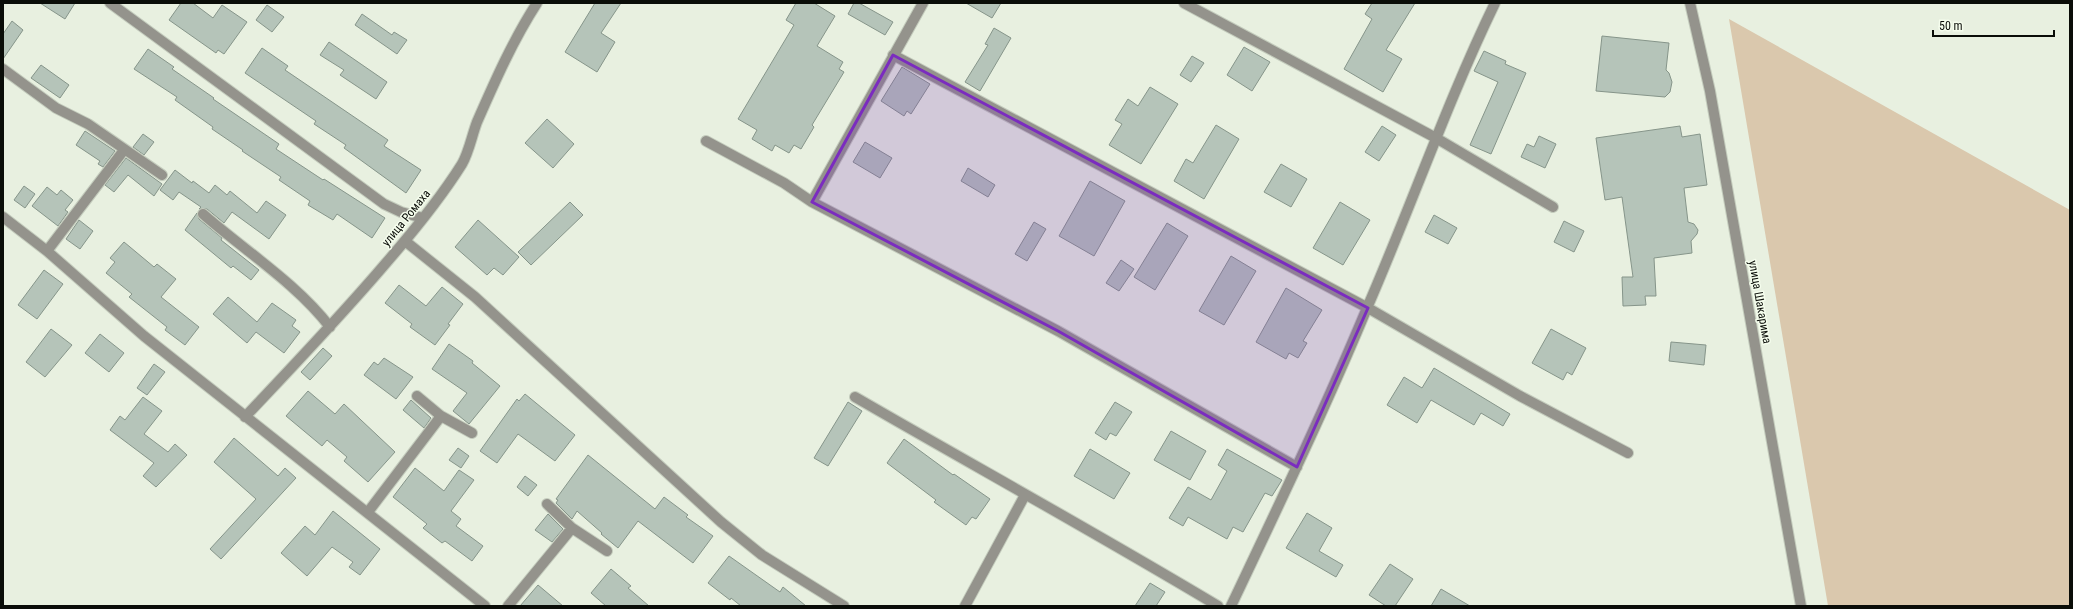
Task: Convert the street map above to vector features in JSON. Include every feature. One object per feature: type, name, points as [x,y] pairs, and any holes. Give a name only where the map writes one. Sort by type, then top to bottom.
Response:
[{"type":"street","points":[[110,3],[384,204],[401,212],[423,218]]},
{"type":"street","name":"улица Ромаха","points":[[245,417],[330,327],[405,241],[463,162],[490,95],[523,25],[537,3]]},
{"type":"street","points":[[812,202],[923,3]]},
{"type":"street","points":[[1184,3],[1436,138],[1553,207]]},
{"type":"street","name":"улица Шакарима","points":[[1690,3],[1710,91],[1801,606]]},
{"type":"street","points":[[1231,606],[1297,467],[1368,308],[1491,5]]},
{"type":"street","points":[[893,55],[1368,308],[1520,396],[1628,453]]},
{"type":"street","points":[[3,69],[56,108],[88,124],[162,175]]},
{"type":"street","points":[[706,141],[784,183],[812,202],[1058,331],[1297,467]]},
{"type":"street","points":[[47,251],[124,150]]},
{"type":"street","points":[[203,214],[286,283],[319,313],[330,327]]},
{"type":"street","points":[[3,217],[47,251],[144,336],[485,606]]},
{"type":"street","points":[[405,241],[475,297],[721,522],[762,555],[844,606]]},
{"type":"street","points":[[417,396],[441,416],[472,433]]},
{"type":"street","points":[[855,397],[1025,495],[1135,556],[1218,606]]},
{"type":"street","points":[[368,512],[441,416]]},
{"type":"street","points":[[965,606],[1025,495]]},
{"type":"street","points":[[547,504],[572,528],[607,551]]},
{"type":"street","points":[[508,606],[572,528]]},
{"type":"highlighted area","points":[[893,55],[1368,308],[1297,467],[1058,331],[812,202]]},
{"type":"shaded area","points":[[1729,19],[2070,210],[2070,606],[1828,606]]},
{"type":"building","points":[[40,3],[75,3],[65,19]]},
{"type":"building","points":[[181,3],[193,3],[213,18],[222,5],[247,22],[224,54],[218,50],[216,53],[169,20]]},
{"type":"building","points":[[595,3],[621,3],[601,33],[615,42],[597,72],[565,52]]},
{"type":"building","points":[[796,3],[814,3],[835,16],[817,46],[843,62],[839,69],[844,72],[812,125],[814,127],[801,149],[794,145],[789,153],[775,145],[772,151],[752,139],[757,130],[738,119],[794,25],[786,20]]},
{"type":"building","points":[[854,3],[859,3],[893,22],[885,35],[848,14]]},
{"type":"building","points":[[966,3],[1001,3],[992,18]]},
{"type":"building","points":[[1372,3],[1415,3],[1386,50],[1402,59],[1383,92],[1344,69],[1372,19],[1365,14]]},
{"type":"building","points":[[267,5],[284,17],[272,32],[256,20]]},
{"type":"building","points":[[362,14],[392,35],[394,32],[407,40],[397,54],[355,25]]},
{"type":"building","points":[[12,21],[23,30],[3,59],[3,34]]},
{"type":"building","points":[[994,28],[1011,38],[980,91],[965,82],[988,45],[985,44]]},
{"type":"building","points":[[1602,36],[1669,43],[1666,70],[1669,73],[1672,82],[1670,92],[1665,97],[1596,91]]},
{"type":"building","points":[[329,42],[387,82],[376,99],[340,75],[344,70],[320,55]]},
{"type":"building","points":[[1244,47],[1270,62],[1252,91],[1227,75]]},
{"type":"building","points":[[262,48],[288,66],[285,70],[388,140],[384,146],[421,170],[406,193],[344,148],[346,145],[314,124],[316,121],[245,73]]},
{"type":"building","points":[[148,49],[174,67],[172,69],[214,98],[213,99],[279,144],[276,149],[385,218],[372,238],[337,214],[333,220],[308,205],[310,201],[279,180],[281,177],[212,129],[213,127],[175,100],[177,97],[134,69]]},
{"type":"building","points":[[1484,51],[1506,61],[1505,64],[1526,73],[1491,154],[1470,145],[1498,82],[1474,71]]},
{"type":"building","points":[[1192,56],[1204,63],[1191,82],[1180,75]]},
{"type":"building","points":[[41,65],[69,85],[60,98],[31,78]]},
{"type":"building","points":[[902,67],[930,84],[911,114],[907,111],[904,116],[881,101]]},
{"type":"building","points":[[1150,87],[1178,104],[1141,164],[1109,145],[1122,124],[1115,120],[1128,99],[1138,106]]},
{"type":"building","points":[[547,119],[574,144],[553,168],[525,143]]},
{"type":"building","points":[[1216,125],[1239,139],[1204,199],[1174,181],[1186,159],[1193,163]]},
{"type":"building","points":[[1382,126],[1396,135],[1379,161],[1365,152]]},
{"type":"building","points":[[1680,126],[1682,137],[1700,134],[1707,185],[1684,188],[1688,222],[1694,224],[1698,230],[1697,234],[1691,241],[1692,253],[1654,258],[1656,296],[1645,296],[1646,305],[1623,306],[1622,277],[1633,277],[1622,197],[1605,200],[1596,138]]},
{"type":"building","points":[[85,131],[115,151],[103,167],[98,164],[100,161],[76,145]]},
{"type":"building","points":[[143,134],[154,142],[144,155],[133,147]]},
{"type":"building","points":[[1539,136],[1556,144],[1545,168],[1521,157],[1527,144],[1534,147]]},
{"type":"building","points":[[865,142],[892,158],[880,178],[853,162]]},
{"type":"building","points":[[126,158],[162,184],[154,196],[128,175],[114,192],[105,185]]},
{"type":"building","points":[[1281,164],[1307,179],[1291,207],[1264,192]]},
{"type":"building","points":[[968,168],[995,185],[988,197],[961,181]]},
{"type":"building","points":[[175,170],[192,183],[193,181],[209,193],[215,185],[227,195],[230,191],[257,213],[266,201],[286,215],[269,239],[232,212],[224,223],[207,209],[199,209],[201,207],[179,192],[173,200],[160,190]]},
{"type":"building","points":[[1090,181],[1125,201],[1094,256],[1059,236]]},
{"type":"building","points":[[24,186],[35,194],[25,208],[14,200]]},
{"type":"building","points":[[47,187],[57,195],[61,190],[73,200],[65,210],[68,212],[58,226],[32,206]]},
{"type":"building","points":[[570,202],[583,215],[531,265],[518,252]]},
{"type":"building","points":[[1340,202],[1370,220],[1343,265],[1313,248]]},
{"type":"building","points":[[197,213],[199,219],[222,238],[221,240],[259,270],[251,280],[233,266],[231,268],[185,230]]},
{"type":"building","points":[[1434,215],[1457,228],[1448,244],[1425,232]]},
{"type":"building","points":[[79,220],[93,231],[80,249],[66,239]]},
{"type":"building","points":[[478,220],[519,257],[503,275],[494,268],[487,275],[455,247]]},
{"type":"building","points":[[1564,221],[1584,231],[1574,252],[1554,242]]},
{"type":"building","points":[[1034,222],[1046,229],[1027,261],[1015,254]]},
{"type":"building","points":[[1167,223],[1188,236],[1155,290],[1134,277]]},
{"type":"building","points":[[124,242],[154,267],[157,264],[176,279],[161,297],[199,327],[185,345],[165,330],[167,327],[129,297],[132,294],[106,273],[115,262],[110,258]]},
{"type":"building","points":[[1231,256],[1256,271],[1224,325],[1199,311]]},
{"type":"building","points":[[1121,260],[1134,269],[1119,291],[1106,283]]},
{"type":"building","points":[[44,270],[63,284],[37,319],[18,305]]},
{"type":"building","points":[[399,285],[426,306],[442,287],[463,304],[435,345],[410,327],[412,324],[385,303]]},
{"type":"building","points":[[1286,288],[1322,310],[1303,341],[1307,343],[1298,358],[1289,353],[1286,359],[1256,342]]},
{"type":"building","points":[[228,297],[257,322],[272,303],[296,320],[292,326],[300,332],[284,353],[256,332],[247,343],[213,314]]},
{"type":"building","points":[[51,329],[72,345],[45,377],[26,362]]},
{"type":"building","points":[[1551,329],[1586,348],[1572,375],[1567,372],[1563,380],[1532,363]]},
{"type":"building","points":[[100,334],[124,353],[109,372],[85,353]]},
{"type":"building","points":[[1671,342],[1706,345],[1704,365],[1669,361]]},
{"type":"building","points":[[449,344],[473,361],[472,363],[500,386],[469,424],[453,411],[467,393],[432,369]]},
{"type":"building","points":[[323,348],[332,356],[310,380],[301,372]]},
{"type":"building","points":[[384,358],[413,377],[396,399],[364,375],[374,362],[378,365]]},
{"type":"building","points":[[154,364],[165,372],[147,395],[137,388]]},
{"type":"building","points":[[1434,368],[1510,414],[1503,426],[1481,413],[1474,425],[1431,400],[1417,423],[1387,405],[1404,377],[1422,388]]},
{"type":"building","points":[[308,391],[335,414],[344,404],[395,452],[368,482],[344,461],[347,457],[327,440],[322,446],[286,416]]},
{"type":"building","points":[[525,394],[575,435],[555,461],[518,434],[497,463],[480,451],[517,399],[519,401]]},
{"type":"building","points":[[143,397],[162,411],[144,434],[168,452],[175,444],[187,455],[156,487],[143,476],[154,463],[110,430],[120,416],[125,420]]},
{"type":"building","points":[[411,400],[431,418],[424,428],[403,410]]},
{"type":"building","points":[[848,402],[862,411],[828,466],[814,458]]},
{"type":"building","points":[[1115,402],[1132,412],[1116,436],[1110,433],[1106,440],[1095,433]]},
{"type":"building","points":[[1171,431],[1206,451],[1190,480],[1154,460]]},
{"type":"building","points":[[234,438],[278,476],[285,468],[296,478],[221,559],[210,549],[256,499],[214,462]]},
{"type":"building","points":[[904,439],[953,475],[954,474],[990,499],[976,519],[972,517],[966,525],[934,502],[936,500],[887,463]]},
{"type":"building","points":[[458,448],[469,456],[461,468],[449,460]]},
{"type":"building","points":[[1090,449],[1130,473],[1114,499],[1074,476]]},
{"type":"building","points":[[1227,449],[1282,480],[1272,496],[1265,493],[1243,532],[1233,527],[1227,539],[1188,517],[1183,526],[1169,518],[1188,487],[1211,500],[1227,471],[1218,465]]},
{"type":"building","points":[[588,455],[655,509],[664,497],[688,515],[686,517],[713,536],[693,563],[638,521],[618,548],[577,511],[572,519],[556,503],[558,500],[556,499]]},
{"type":"building","points":[[415,468],[444,491],[459,470],[474,480],[451,511],[461,519],[456,526],[483,546],[472,561],[445,541],[442,543],[423,528],[427,524],[393,497]]},
{"type":"building","points":[[525,476],[537,485],[528,496],[517,487]]},
{"type":"building","points":[[333,511],[380,549],[360,575],[349,567],[353,562],[332,547],[307,576],[281,553],[305,526],[315,535]]},
{"type":"building","points":[[1307,513],[1332,528],[1319,551],[1343,565],[1336,577],[1286,548]]},
{"type":"building","points":[[548,514],[563,529],[552,542],[535,530]]},
{"type":"building","points":[[729,556],[780,592],[783,587],[806,606],[741,606],[731,598],[730,600],[708,583]]},
{"type":"building","points":[[1390,564],[1413,579],[1395,606],[1386,606],[1369,595]]},
{"type":"building","points":[[611,569],[631,586],[628,588],[649,606],[606,606],[591,593]]},
{"type":"building","points":[[1150,583],[1165,592],[1156,606],[1135,606]]},
{"type":"building","points":[[538,585],[563,606],[520,606]]},
{"type":"building","points":[[1441,589],[1470,606],[1431,606]]}]
